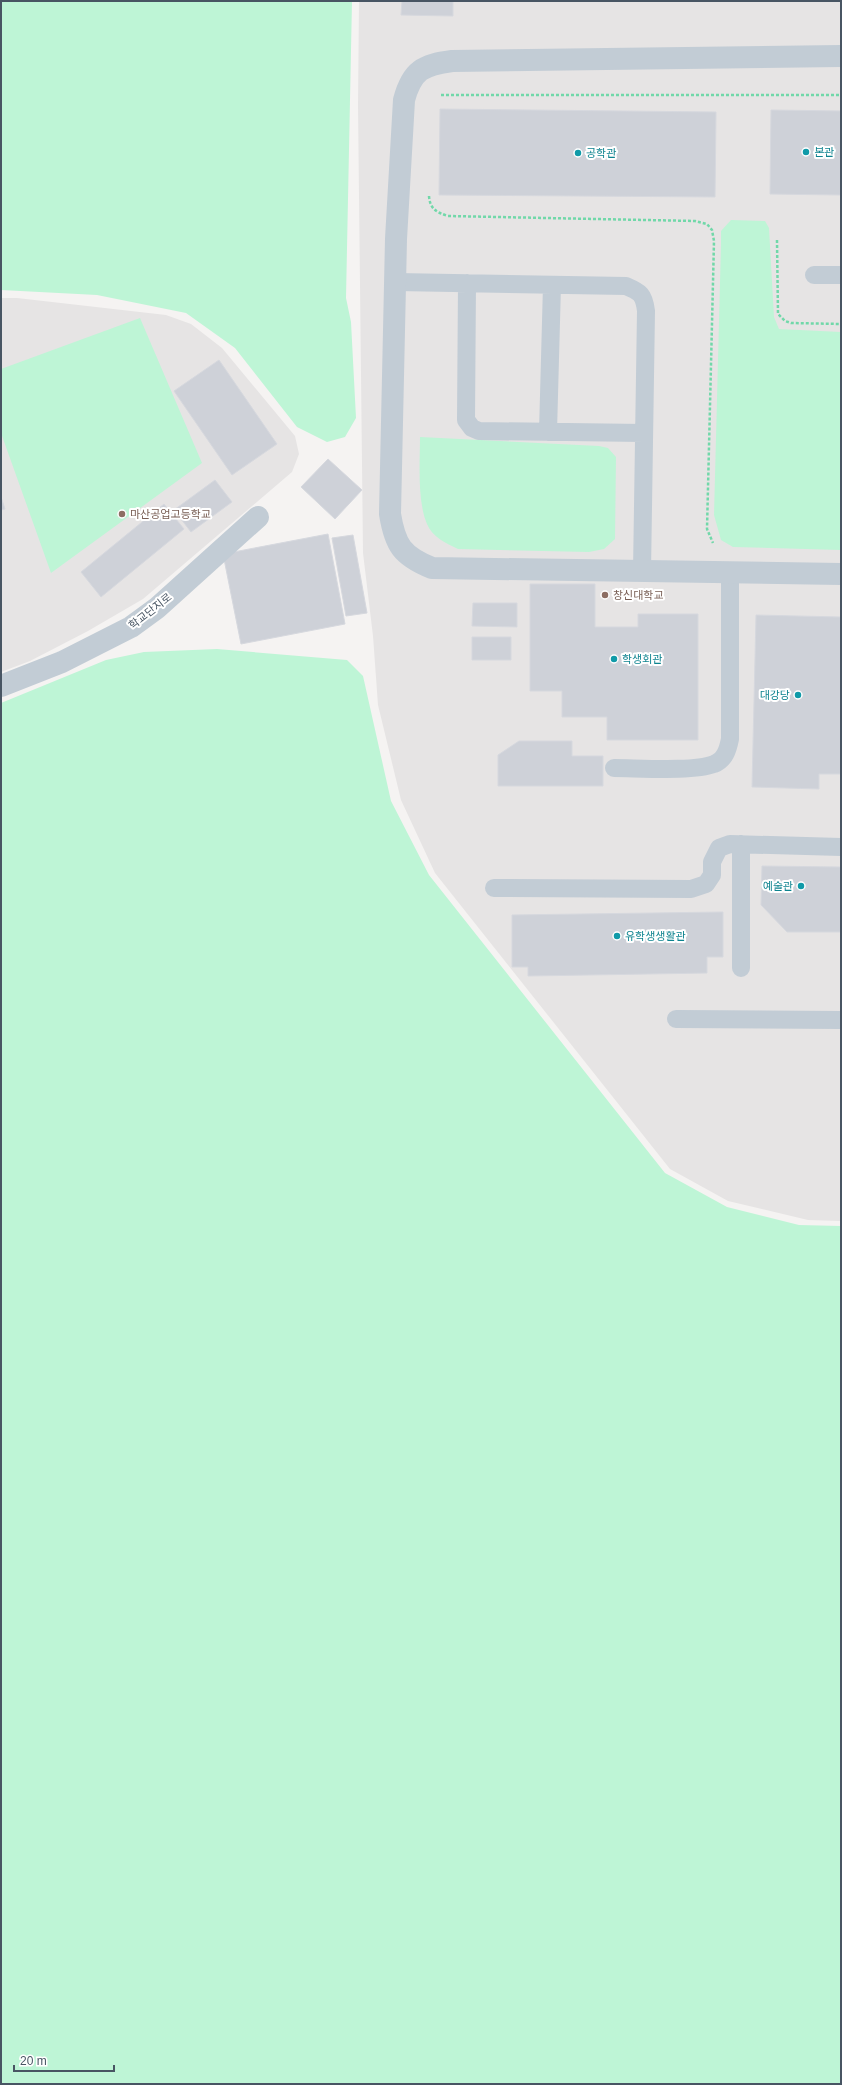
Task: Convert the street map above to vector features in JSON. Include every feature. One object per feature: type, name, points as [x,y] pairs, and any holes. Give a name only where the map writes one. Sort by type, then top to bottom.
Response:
[{"type":"street","points":[[841,56],[452,61],[432,64],[419,70],[408,84],[404,100],[396,282],[390,514],[393,535],[401,550],[416,562],[438,569],[841,574]]},
{"type":"street","name":"학교단지로","points":[[1,686],[62,662],[131,627],[157,608],[258,517]]},
{"type":"lane","points":[[814,275],[841,275]]},
{"type":"lane","points":[[396,282],[626,286],[638,291],[645,300],[642,572]]},
{"type":"lane","points":[[467,283],[466,420],[472,428],[479,431],[644,433]]},
{"type":"lane","points":[[548,432],[552,285]]},
{"type":"lane","points":[[614,768],[694,768],[715,764],[727,753],[730,739],[730,573]]},
{"type":"lane","points":[[494,888],[691,889],[706,884],[712,875],[712,862],[719,848],[730,844],[841,847]]},
{"type":"lane","points":[[741,844],[741,968]]},
{"type":"lane","points":[[676,1019],[841,1020]]},
{"type":"path","points":[[438,95],[841,95]]},
{"type":"path","points":[[429,190],[430,206],[436,212],[448,216]]},
{"type":"path","points":[[777,240],[778,314],[785,321],[791,323],[841,324]]},
{"type":"shaded area","name":"창신대학교","points":[[359,1],[841,1],[841,1221],[808,1220],[728,1201],[670,1169],[435,873],[401,800],[378,705],[373,636],[363,553],[358,105]]},
{"type":"shaded area","name":"마산공업고등학교","points":[[1,298],[17,298],[166,315],[191,324],[222,348],[295,436],[299,454],[292,472],[143,599],[88,631],[30,661],[1,672]]},
{"type":"green space","points":[[1,1],[352,1],[346,298],[351,322],[356,418],[345,437],[327,442],[297,427],[235,348],[186,313],[97,295],[1,290]]},
{"type":"green space","points":[[731,220],[765,221],[769,228],[774,317],[779,329],[841,332],[841,550],[733,547],[721,540],[714,515],[721,231]]},
{"type":"green space","points":[[140,318],[202,463],[51,573],[1,433],[1,369]]},
{"type":"green space","points":[[420,437],[599,446],[608,448],[616,457],[615,539],[604,549],[589,552],[458,549],[432,533],[427,524],[420,493]]},
{"type":"green space","points":[[217,649],[347,660],[363,676],[391,801],[429,875],[665,1173],[727,1207],[799,1225],[841,1226],[841,2084],[1,2084],[1,703],[106,660],[144,652]]},
{"type":"building","points":[[402,1],[453,1],[453,16],[401,15]]},
{"type":"building","name":"공학관","points":[[440,109],[716,112],[715,197],[439,195]]},
{"type":"building","name":"본관","points":[[771,110],[841,111],[841,195],[770,194]]},
{"type":"building","points":[[219,360],[277,444],[232,475],[174,391]]},
{"type":"building","points":[[328,459],[362,490],[335,519],[301,487]]},
{"type":"building","points":[[215,480],[232,502],[191,532],[174,510]]},
{"type":"building","points":[[1,497],[5,509],[1,510]]},
{"type":"building","points":[[164,504],[184,529],[101,597],[81,572]]},
{"type":"building","points":[[328,534],[345,624],[241,644],[223,554]]},
{"type":"building","points":[[353,535],[367,613],[346,616],[332,538]]},
{"type":"building","name":"학생회관","points":[[530,584],[595,584],[595,627],[638,627],[638,614],[698,614],[698,740],[607,740],[607,717],[562,717],[562,691],[530,691]]},
{"type":"building","points":[[473,603],[517,603],[517,627],[472,626]]},
{"type":"building","name":"대강당","points":[[756,615],[841,617],[841,774],[819,774],[819,789],[752,787]]},
{"type":"building","points":[[472,637],[511,637],[511,660],[472,660]]},
{"type":"building","points":[[519,741],[572,741],[572,756],[603,756],[603,786],[498,786],[498,755]]},
{"type":"building","name":"예술관","points":[[762,866],[841,867],[841,932],[787,932],[761,905]]},
{"type":"building","name":"유학생생활관","points":[[723,912],[723,957],[707,957],[707,973],[528,976],[528,967],[512,967],[512,915]]},
{"type":"place","name":"본관","points":[[806,152]]},
{"type":"place","name":"공학관","points":[[578,153]]},
{"type":"place","name":"마산공업고등학교","points":[[122,514]]},
{"type":"place","name":"창신대학교","points":[[605,595]]},
{"type":"place","name":"학생회관","points":[[614,659]]},
{"type":"place","name":"대강당","points":[[798,695]]},
{"type":"place","name":"예술관","points":[[801,886]]},
{"type":"place","name":"유학생생활관","points":[[617,936]]}]
